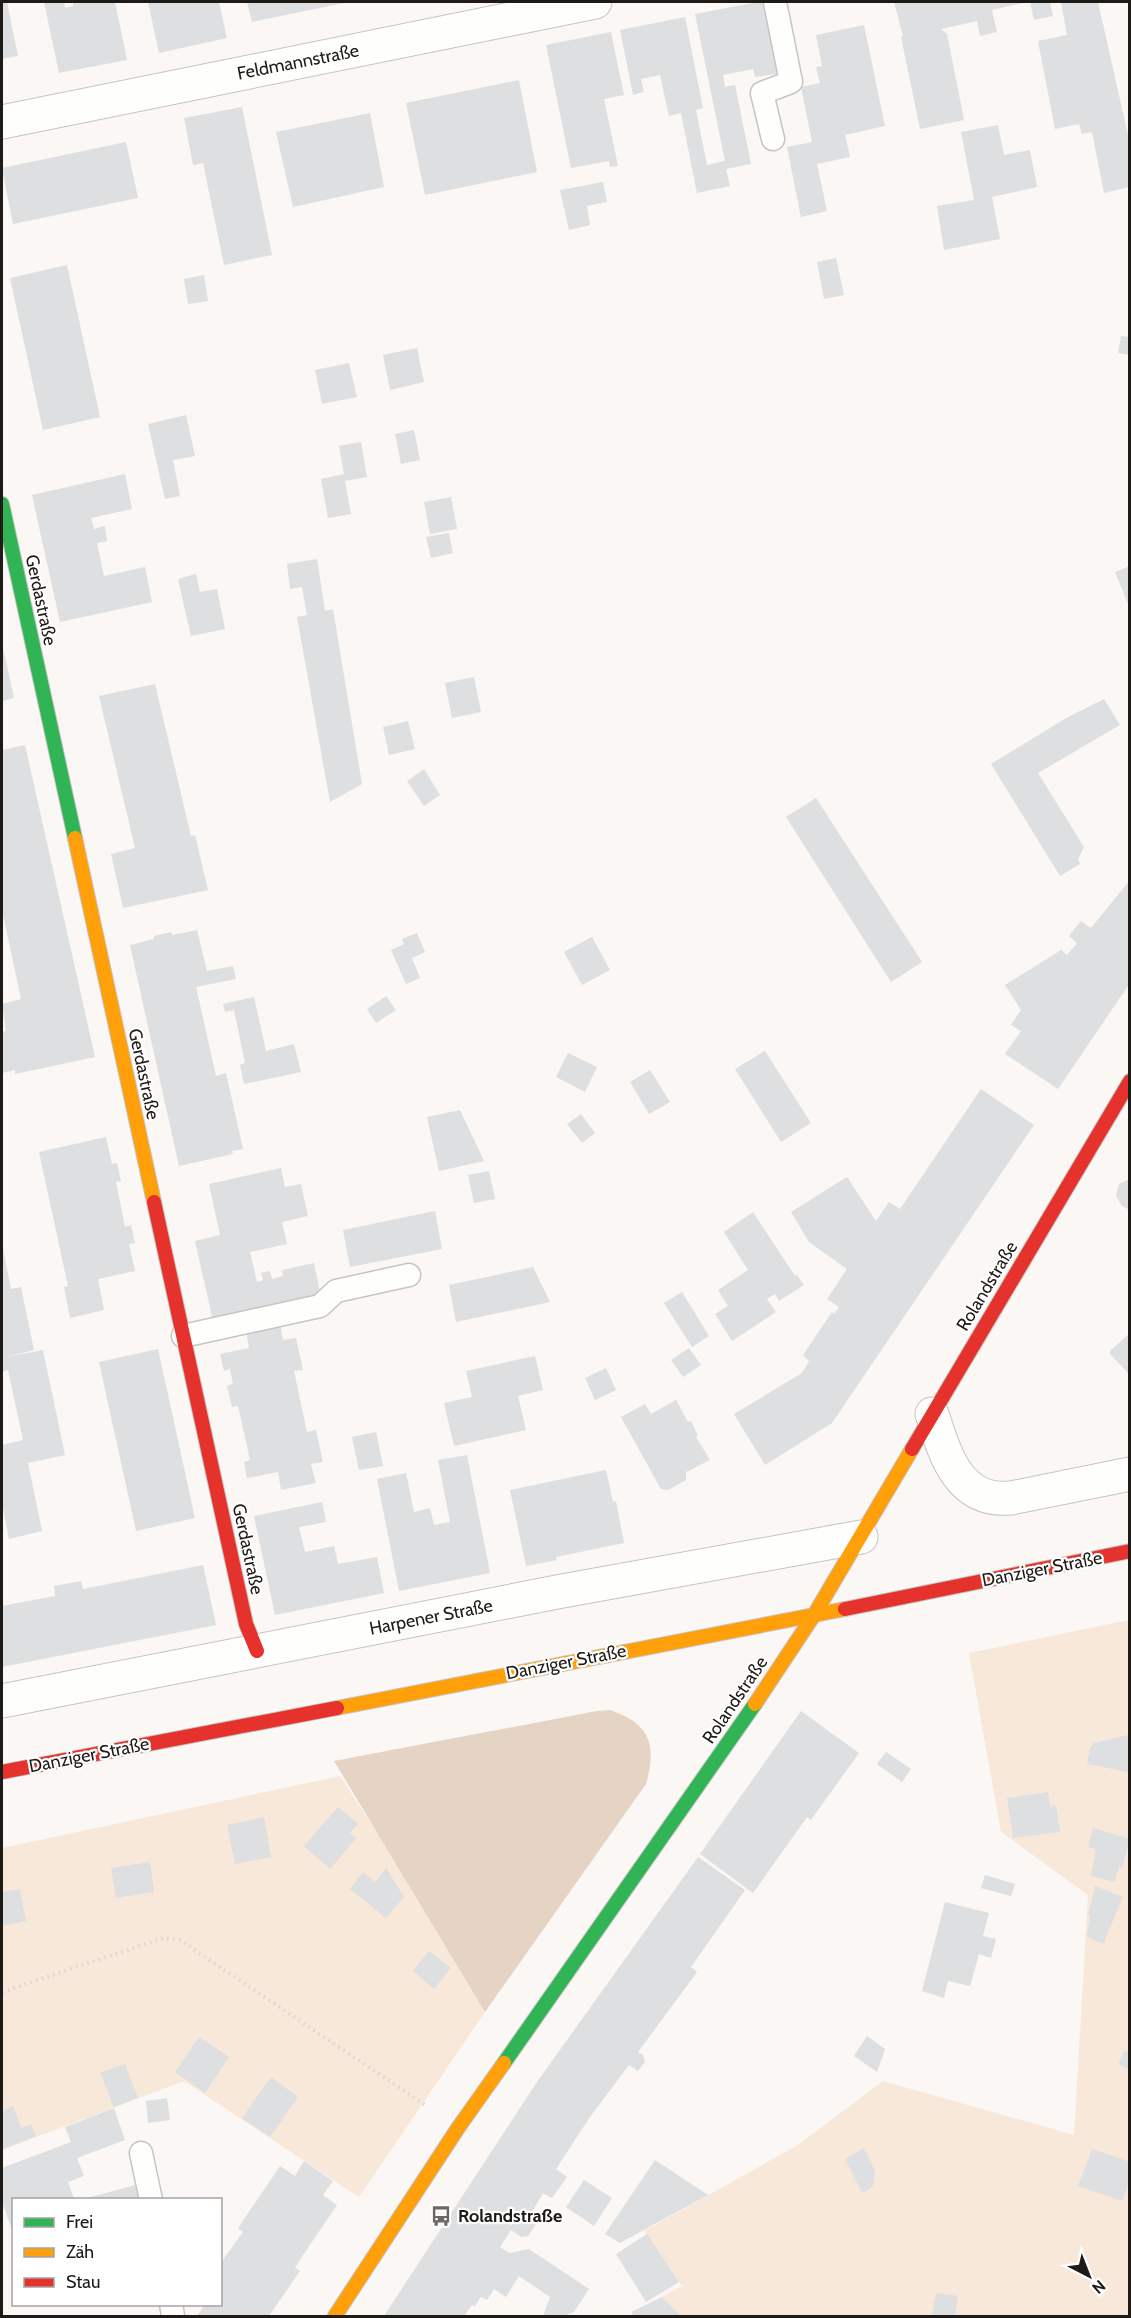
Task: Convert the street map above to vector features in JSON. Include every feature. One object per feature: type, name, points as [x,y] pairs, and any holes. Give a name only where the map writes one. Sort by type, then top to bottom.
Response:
[{"type":"street","name":"Feldmannstraße","points":[[2,122],[595,2]]},
{"type":"street","name":"Gerdastraße","points":[[2,504],[246,1624],[257,1651]]},
{"type":"street","name":"Rolandstraße","points":[[335,2316],[458,2128],[744,1721],[814,1615],[1130,1081]]},
{"type":"street","points":[[932,1414],[945,1452],[956,1473],[966,1486],[982,1495],[998,1499],[1011,1498],[1130,1474]]},
{"type":"street","name":"Harpener Straße","points":[[2,1701],[569,1590],[861,1537]]},
{"type":"street","name":"Danziger Straße","points":[[2,1772],[814,1615],[1130,1551]]},
{"type":"lane","points":[[773,139],[762,93],[791,82],[775,2]]},
{"type":"lane","points":[[183,1336],[320,1306],[336,1290],[409,1275]]},
{"type":"lane","points":[[141,2152],[151,2198]]},
{"type":"path","points":[[2,1992],[162,1938],[180,1940],[458,2128]]},
{"type":"shaded area","points":[[1129,1620],[1129,2316],[681,2316],[662,2297],[682,2286],[644,2231],[798,2145],[883,2081],[1074,2135],[1088,1895],[1001,1832],[969,1653]]},
{"type":"shaded area","points":[[610,1710],[634,1722],[647,1737],[651,1758],[646,1784],[485,2012],[334,1761]]},
{"type":"shaded area","points":[[340,1776],[401,1869],[485,2012],[359,2197],[184,2081],[2,2150],[2,1848]]},
{"type":"building","points":[[2,2],[7,2],[18,56],[2,59]]},
{"type":"building","points":[[44,2],[64,2],[65,8],[73,6],[73,2],[115,2],[127,60],[59,73]]},
{"type":"building","points":[[148,2],[219,2],[227,38],[159,53]]},
{"type":"building","points":[[247,2],[344,2],[344,3],[252,22]]},
{"type":"building","points":[[767,2],[782,73],[755,77],[753,69],[723,75],[725,87],[735,85],[751,164],[726,169],[730,186],[697,193],[681,113],[669,116],[660,75],[641,79],[644,92],[633,95],[620,30],[685,17],[703,108],[696,110],[707,165],[725,161],[695,14]]},
{"type":"building","points":[[894,2],[1027,2],[992,10],[997,32],[980,36],[977,21],[941,29],[947,34],[964,120],[920,129],[901,37],[903,36]]},
{"type":"building","points":[[1030,2],[1050,2],[1053,16],[1034,20]]},
{"type":"building","points":[[1061,2],[1098,2],[1130,144],[1130,187],[1104,193],[1092,132],[1082,134],[1079,124],[1055,129],[1038,41],[1067,35]]},
{"type":"building","points":[[864,25],[885,126],[845,135],[850,157],[817,164],[827,211],[801,217],[787,147],[812,142],[801,87],[820,83],[816,67],[822,66],[816,35]]},
{"type":"building","points":[[611,32],[624,95],[604,99],[618,166],[610,167],[609,161],[571,168],[546,45]]},
{"type":"building","points":[[519,80],[537,172],[425,195],[406,103]]},
{"type":"building","points":[[242,107],[272,255],[224,265],[203,163],[193,165],[184,118]]},
{"type":"building","points":[[370,113],[384,187],[293,207],[276,132]]},
{"type":"building","points":[[998,125],[1004,155],[1030,150],[1037,187],[992,197],[1000,239],[944,250],[937,206],[974,200],[961,132]]},
{"type":"building","points":[[126,142],[138,198],[13,224],[2,168]]},
{"type":"building","points":[[603,182],[607,202],[587,206],[590,225],[569,230],[560,190]]},
{"type":"building","points":[[836,258],[844,295],[824,299],[817,262]]},
{"type":"building","points":[[67,265],[100,417],[43,430],[10,278]]},
{"type":"building","points":[[204,275],[208,301],[188,304],[184,279]]},
{"type":"building","points":[[1121,336],[1130,337],[1130,355],[1118,353]]},
{"type":"building","points":[[417,348],[424,382],[390,390],[383,355]]},
{"type":"building","points":[[349,363],[357,397],[322,404],[315,370]]},
{"type":"building","points":[[186,415],[195,456],[173,460],[180,496],[165,499],[148,424]]},
{"type":"building","points":[[414,430],[420,460],[401,464],[395,434]]},
{"type":"building","points":[[361,442],[367,477],[345,481],[351,514],[328,518],[321,479],[344,474],[339,446]]},
{"type":"building","points":[[125,474],[132,509],[91,518],[94,529],[105,526],[107,541],[97,543],[104,576],[145,567],[152,602],[60,622],[32,495]]},
{"type":"building","points":[[451,497],[457,529],[430,534],[424,502]]},
{"type":"building","points":[[449,533],[453,553],[431,558],[426,537]]},
{"type":"building","points":[[317,559],[325,611],[333,609],[362,784],[330,802],[297,617],[307,615],[302,587],[290,589],[287,564]]},
{"type":"building","points":[[1130,566],[1130,606],[1129,606],[1115,572]]},
{"type":"building","points":[[196,574],[200,592],[217,589],[225,629],[191,636],[178,579]]},
{"type":"building","points":[[2,643],[14,698],[2,701]]},
{"type":"building","points":[[474,677],[481,712],[452,718],[445,683]]},
{"type":"building","points":[[155,684],[191,836],[195,835],[208,890],[123,908],[111,854],[135,848],[99,696]]},
{"type":"building","points":[[1104,699],[1120,725],[1038,773],[1084,847],[1078,859],[1080,864],[1060,876],[991,764],[1068,717]]},
{"type":"building","points":[[408,721],[415,749],[389,755],[383,727]]},
{"type":"building","points":[[25,745],[95,1057],[15,1074],[15,1070],[2,1073],[2,1032],[6,1031],[2,1004],[21,999],[2,910],[2,750]]},
{"type":"building","points":[[424,769],[440,795],[424,806],[407,781]]},
{"type":"building","points":[[816,798],[922,962],[891,982],[786,817]]},
{"type":"building","points":[[1130,880],[1130,983],[1058,1089],[1005,1054],[1021,1031],[1011,1025],[1021,1010],[1005,985],[1061,950],[1067,955],[1077,943],[1069,936],[1081,921],[1091,928]]},
{"type":"building","points":[[197,930],[207,971],[233,966],[236,979],[196,987],[216,1076],[226,1073],[243,1149],[232,1151],[233,1154],[179,1166],[130,945],[171,932],[172,935]]},
{"type":"building","points":[[417,933],[425,952],[412,958],[420,978],[406,984],[391,950],[404,944],[402,939]]},
{"type":"building","points":[[592,937],[610,970],[582,985],[564,952]]},
{"type":"building","points":[[386,996],[396,1010],[376,1023],[367,1009]]},
{"type":"building","points":[[254,997],[266,1051],[294,1044],[301,1072],[244,1084],[240,1065],[245,1063],[234,1010],[225,1012],[223,1004]]},
{"type":"building","points":[[765,1051],[811,1123],[781,1142],[735,1069]]},
{"type":"building","points":[[568,1053],[597,1067],[585,1092],[556,1077]]},
{"type":"building","points":[[650,1070],[670,1102],[649,1114],[630,1082]]},
{"type":"building","points":[[981,1089],[1034,1125],[832,1423],[765,1465],[734,1414],[802,1373],[809,1361],[803,1355],[832,1312],[834,1314],[839,1307],[827,1299],[847,1269],[809,1242],[791,1212],[847,1177],[876,1221],[889,1202],[900,1209]]},
{"type":"building","points":[[460,1110],[484,1161],[439,1171],[427,1117]]},
{"type":"building","points":[[581,1114],[595,1133],[582,1143],[567,1124]]},
{"type":"building","points":[[106,1137],[112,1164],[117,1163],[121,1181],[116,1182],[125,1227],[131,1225],[135,1243],[129,1244],[135,1271],[98,1279],[104,1310],[70,1318],[64,1287],[68,1286],[39,1152]]},
{"type":"building","points":[[281,1168],[285,1187],[301,1184],[308,1216],[282,1222],[287,1244],[250,1252],[257,1282],[263,1280],[261,1273],[270,1271],[272,1279],[283,1276],[282,1270],[314,1263],[321,1297],[213,1321],[195,1241],[220,1235],[209,1184]]},
{"type":"building","points":[[489,1171],[495,1199],[474,1203],[468,1175]]},
{"type":"building","points":[[1130,1179],[1130,1210],[1122,1206],[1116,1196],[1119,1184]]},
{"type":"building","points":[[435,1211],[442,1249],[350,1267],[343,1230]]},
{"type":"building","points":[[753,1212],[795,1276],[797,1275],[804,1285],[779,1301],[775,1294],[767,1299],[776,1312],[732,1341],[715,1314],[728,1306],[718,1290],[748,1270],[724,1232]]},
{"type":"building","points":[[3,1248],[11,1289],[21,1287],[34,1350],[6,1357],[43,1350],[65,1455],[28,1463],[42,1531],[9,1539],[2,1503],[2,1445],[23,1440],[8,1370],[2,1372]]},
{"type":"building","points":[[533,1267],[550,1302],[456,1322],[449,1285]]},
{"type":"building","points":[[682,1292],[709,1336],[692,1347],[664,1303]]},
{"type":"building","points":[[280,1323],[283,1340],[296,1338],[303,1370],[294,1371],[307,1432],[316,1430],[323,1462],[311,1464],[316,1483],[281,1490],[278,1472],[247,1478],[244,1462],[250,1460],[238,1406],[232,1407],[227,1386],[233,1384],[230,1369],[224,1371],[220,1354],[249,1348],[246,1330]]},
{"type":"building","points":[[1130,1333],[1130,1375],[1110,1354],[1110,1351]]},
{"type":"building","points":[[689,1348],[701,1365],[683,1377],[671,1360]]},
{"type":"building","points":[[158,1349],[195,1518],[136,1531],[99,1362]]},
{"type":"building","points":[[535,1356],[543,1390],[518,1396],[526,1430],[454,1446],[444,1403],[472,1397],[466,1371]]},
{"type":"building","points":[[606,1368],[616,1390],[595,1400],[585,1378]]},
{"type":"building","points":[[676,1400],[688,1422],[691,1421],[698,1436],[696,1437],[710,1460],[686,1472],[686,1480],[668,1490],[661,1489],[621,1417],[645,1404],[651,1414]]},
{"type":"building","points":[[376,1432],[383,1466],[359,1470],[352,1437]]},
{"type":"building","points":[[467,1455],[490,1573],[399,1591],[377,1479],[406,1473],[414,1512],[430,1508],[434,1525],[450,1522],[438,1460]]},
{"type":"building","points":[[606,1470],[613,1502],[616,1501],[624,1543],[556,1557],[557,1560],[526,1566],[510,1490]]},
{"type":"building","points":[[322,1502],[326,1522],[299,1527],[305,1552],[334,1546],[338,1564],[377,1557],[384,1593],[275,1615],[254,1516]]},
{"type":"building","points":[[203,1565],[216,1625],[2,1667],[2,1606],[55,1596],[54,1586],[81,1581],[83,1589]]},
{"type":"building","points":[[801,1711],[859,1753],[811,1820],[807,1817],[753,1893],[700,1854]]},
{"type":"building","points":[[1128,1735],[1130,1737],[1128,1772],[1087,1764],[1090,1748],[1094,1743]]},
{"type":"building","points":[[886,1752],[911,1769],[902,1782],[877,1764]]},
{"type":"building","points":[[1048,1792],[1050,1806],[1056,1805],[1060,1832],[1013,1838],[1007,1798]]},
{"type":"building","points":[[338,1807],[358,1824],[350,1833],[356,1838],[330,1869],[304,1846]]},
{"type":"building","points":[[264,1817],[271,1857],[235,1864],[227,1825]]},
{"type":"building","points":[[1093,1828],[1130,1839],[1122,1868],[1119,1867],[1115,1882],[1091,1876],[1096,1849],[1088,1847]]},
{"type":"building","points":[[698,1857],[745,1890],[691,1967],[697,1972],[638,2052],[643,2055],[645,2062],[638,2071],[629,2065],[590,2117],[556,2169],[567,2177],[552,2198],[543,2193],[533,2210],[538,2221],[528,2236],[521,2237],[511,2230],[500,2247],[509,2253],[529,2249],[589,2289],[574,2312],[564,2316],[543,2316],[550,2297],[519,2276],[506,2297],[494,2289],[487,2300],[481,2297],[464,2316],[384,2316],[537,2082]]},
{"type":"building","points":[[150,1862],[154,1892],[116,1898],[111,1868]]},
{"type":"building","points":[[386,1868],[404,1897],[386,1918],[350,1889],[363,1872],[375,1882]]},
{"type":"building","points":[[985,1875],[1015,1884],[1011,1896],[981,1888]]},
{"type":"building","points":[[1095,1886],[1123,1897],[1103,1944],[1087,1937],[1090,1915],[1088,1914]]},
{"type":"building","points":[[20,1889],[26,1921],[2,1926],[2,1892]]},
{"type":"building","points":[[945,1902],[989,1913],[983,1936],[996,1939],[991,1958],[979,1954],[970,1986],[948,1981],[944,1998],[922,1991]]},
{"type":"building","points":[[429,1951],[451,1968],[434,1989],[413,1971]]},
{"type":"building","points":[[867,2036],[885,2049],[877,2072],[854,2056]]},
{"type":"building","points":[[199,2037],[229,2057],[205,2093],[175,2072]]},
{"type":"building","points":[[1130,2048],[1130,2070],[1118,2064],[1124,2051],[1127,2052]]},
{"type":"building","points":[[125,2064],[138,2098],[114,2107],[100,2073]]},
{"type":"building","points":[[271,2077],[298,2097],[270,2137],[242,2118]]},
{"type":"building","points":[[167,2098],[170,2120],[148,2123],[146,2101]]},
{"type":"building","points":[[13,2106],[21,2128],[31,2124],[36,2136],[3,2149],[2,2111]]},
{"type":"building","points":[[114,2108],[125,2140],[77,2158],[84,2176],[68,2182],[74,2198],[12,2198],[12,2230],[2,2202],[2,2168],[71,2142],[65,2127]]},
{"type":"building","points":[[864,2148],[875,2171],[873,2187],[862,2193],[845,2159]]},
{"type":"building","points":[[1092,2149],[1130,2162],[1130,2181],[1122,2201],[1078,2186]]},
{"type":"building","points":[[655,2160],[708,2195],[620,2243],[605,2234]]},
{"type":"building","points":[[304,2161],[333,2181],[323,2195],[337,2205],[295,2267],[300,2271],[269,2316],[197,2316],[204,2306],[222,2306],[222,2261],[243,2232],[238,2228],[280,2166],[295,2176]]},
{"type":"building","points":[[584,2180],[612,2198],[594,2226],[566,2207]]},
{"type":"building","points":[[135,2185],[139,2198],[88,2198]]},
{"type":"building","points":[[647,2234],[679,2282],[646,2302],[616,2254]]},
{"type":"building","points":[[936,2293],[958,2296],[955,2316],[932,2315]]},
{"type":"building","points":[[662,2297],[681,2316],[634,2316],[631,2312]]},
{"type":"traffic: fast","points":[[2,504],[75,838]]},
{"type":"traffic: fast","points":[[504,2063],[755,1704]]},
{"type":"traffic: slow","points":[[75,838],[154,1202]]},
{"type":"traffic: slow","points":[[755,1704],[814,1615],[912,1449]]},
{"type":"traffic: slow","points":[[337,1708],[845,1609]]},
{"type":"traffic: slow","points":[[335,2316],[458,2128],[504,2063]]},
{"type":"traffic: jam","points":[[912,1449],[1130,1081]]},
{"type":"traffic: jam","points":[[154,1202],[246,1624],[257,1651]]},
{"type":"traffic: jam","points":[[845,1609],[1130,1551]]},
{"type":"traffic: jam","points":[[2,1772],[337,1708]]},
{"type":"place","name":"Rolandstraße","points":[[441,2216]]}]
